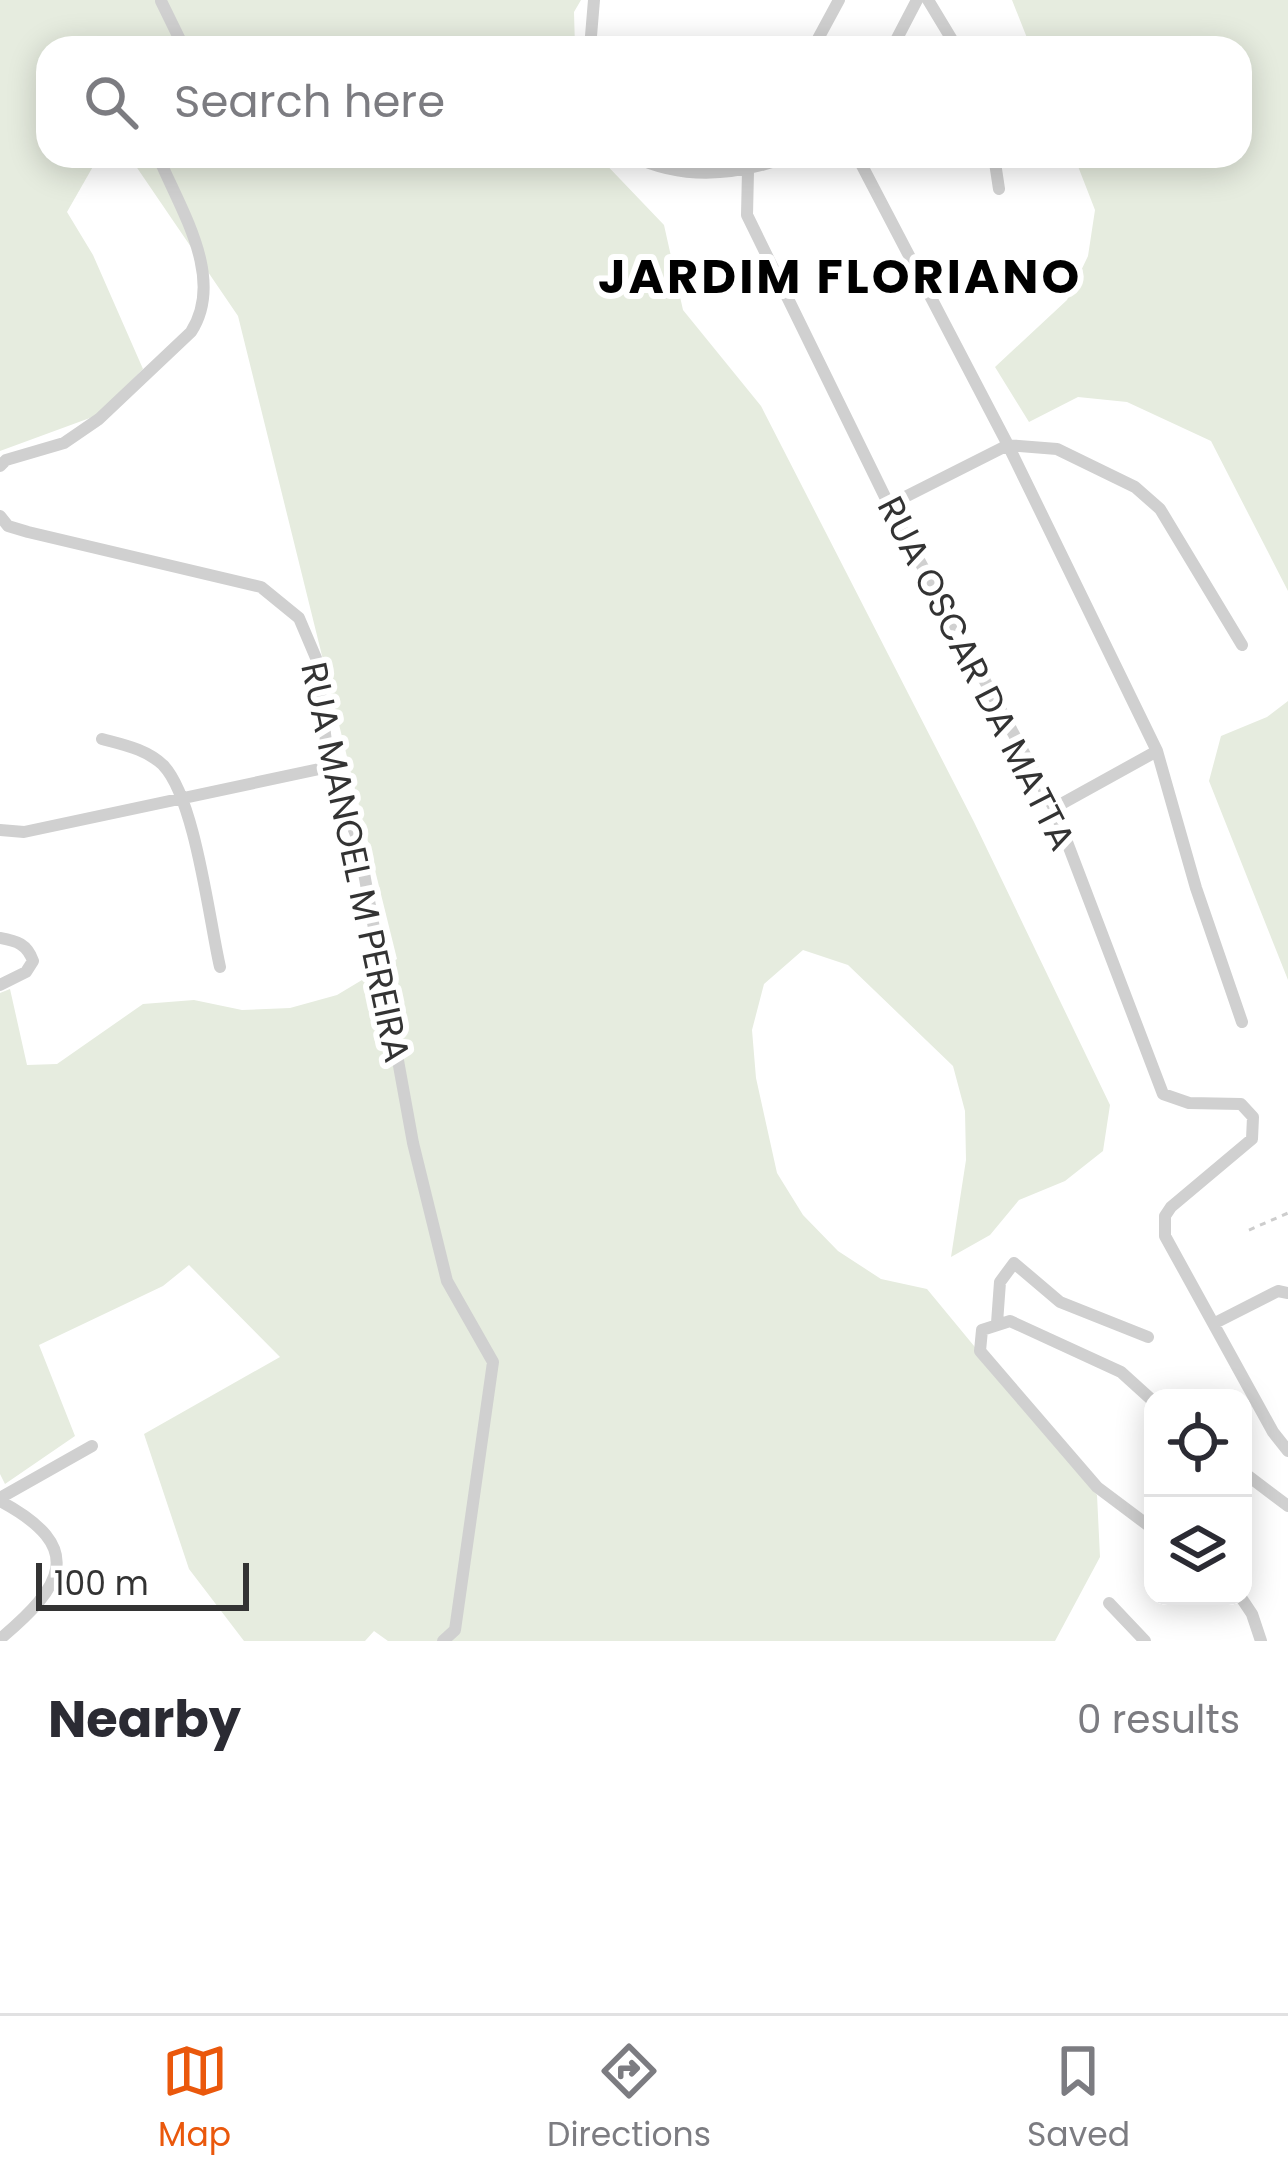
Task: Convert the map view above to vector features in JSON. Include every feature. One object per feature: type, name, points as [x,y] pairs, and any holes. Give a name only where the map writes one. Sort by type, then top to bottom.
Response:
[{"type":"street","points":[[591,36],[594,0]]},
{"type":"street","points":[[820,36],[839,0]]},
{"type":"street","points":[[898,36],[917,0]]},
{"type":"street","points":[[928,0],[950,36]]},
{"type":"street","points":[[161,1],[178,36]]},
{"type":"street","points":[[0,466],[6,460],[64,443],[99,418],[190,332],[201,315],[207,288],[201,264],[163,168]]},
{"type":"street","points":[[672,168],[685,172],[756,168]]},
{"type":"street","points":[[863,168],[1007,445],[1157,751],[1196,888],[1242,1022]]},
{"type":"street","points":[[996,168],[999,189]]},
{"type":"street","name":"RUA OSCAR DA MATTA","points":[[748,171],[747,215],[890,505],[1054,808],[1163,1094],[1189,1103],[1241,1104],[1253,1118],[1252,1138],[1171,1207],[1165,1216],[1165,1236],[1288,1451]]},
{"type":"street","points":[[890,505],[1007,445],[1057,449],[1135,488],[1160,509],[1242,645]]},
{"type":"street","name":"RUA MANOEL M PEREIRA","points":[[0,516],[8,526],[28,532],[261,587],[299,617],[316,658],[329,767],[358,840],[413,1143],[447,1281],[493,1362],[455,1630],[443,1641]]},
{"type":"street","points":[[102,739],[141,749],[164,766],[183,798],[220,967]]},
{"type":"street","points":[[1054,808],[1157,751]]},
{"type":"street","points":[[0,830],[24,832],[329,767]]},
{"type":"street","points":[[0,938],[28,949],[33,961],[26,972],[0,985]]},
{"type":"street","points":[[997,1323],[1000,1282],[1013,1263],[1060,1302],[1148,1337]]},
{"type":"street","points":[[1215,1323],[1278,1292],[1288,1293]]},
{"type":"street","points":[[1144,1393],[1121,1372],[1010,1321],[982,1330],[980,1351],[1097,1487],[1144,1522]]},
{"type":"street","points":[[0,1639],[40,1606],[54,1586],[57,1568],[49,1540],[32,1518],[0,1499],[92,1446]]},
{"type":"street","points":[[1252,1479],[1288,1506]]},
{"type":"street","points":[[1109,1603],[1145,1641]]},
{"type":"street","points":[[1246,1605],[1262,1641]]},
{"type":"path","points":[[1249,1230],[1288,1213]]},
{"type":"shaded area","points":[[0,0],[581,0],[574,12],[575,36],[36,36],[36,168],[92,168],[67,212],[93,255],[143,369],[98,415],[0,451]]},
{"type":"shaded area","points":[[1012,0],[1288,0],[1288,591],[1211,441],[1127,402],[1078,397],[1029,422],[995,367],[1067,300],[1088,256],[1095,210],[1079,168],[1252,168],[1252,36],[1026,36]]},
{"type":"shaded area","points":[[137,168],[609,168],[664,225],[683,310],[761,406],[974,822],[1110,1105],[1103,1151],[1065,1181],[1019,1200],[990,1235],[951,1257],[966,1160],[965,1111],[953,1066],[848,965],[803,950],[764,984],[752,1030],[756,1078],[777,1173],[803,1215],[838,1251],[881,1279],[927,1289],[1097,1495],[1100,1557],[1055,1641],[388,1641],[374,1631],[365,1641],[244,1641],[189,1569],[144,1434],[280,1357],[189,1265],[163,1286],[39,1345],[75,1436],[5,1484],[0,1474],[0,993],[10,989],[27,1065],[57,1064],[143,1004],[194,1000],[242,1010],[290,1008],[337,995],[397,959],[238,316]]},
{"type":"shaded area","points":[[1288,701],[1288,980],[1209,781],[1221,736],[1267,717]]},
{"type":"district","name":"JARDIM FLORIANO","points":[[840,276]]}]
